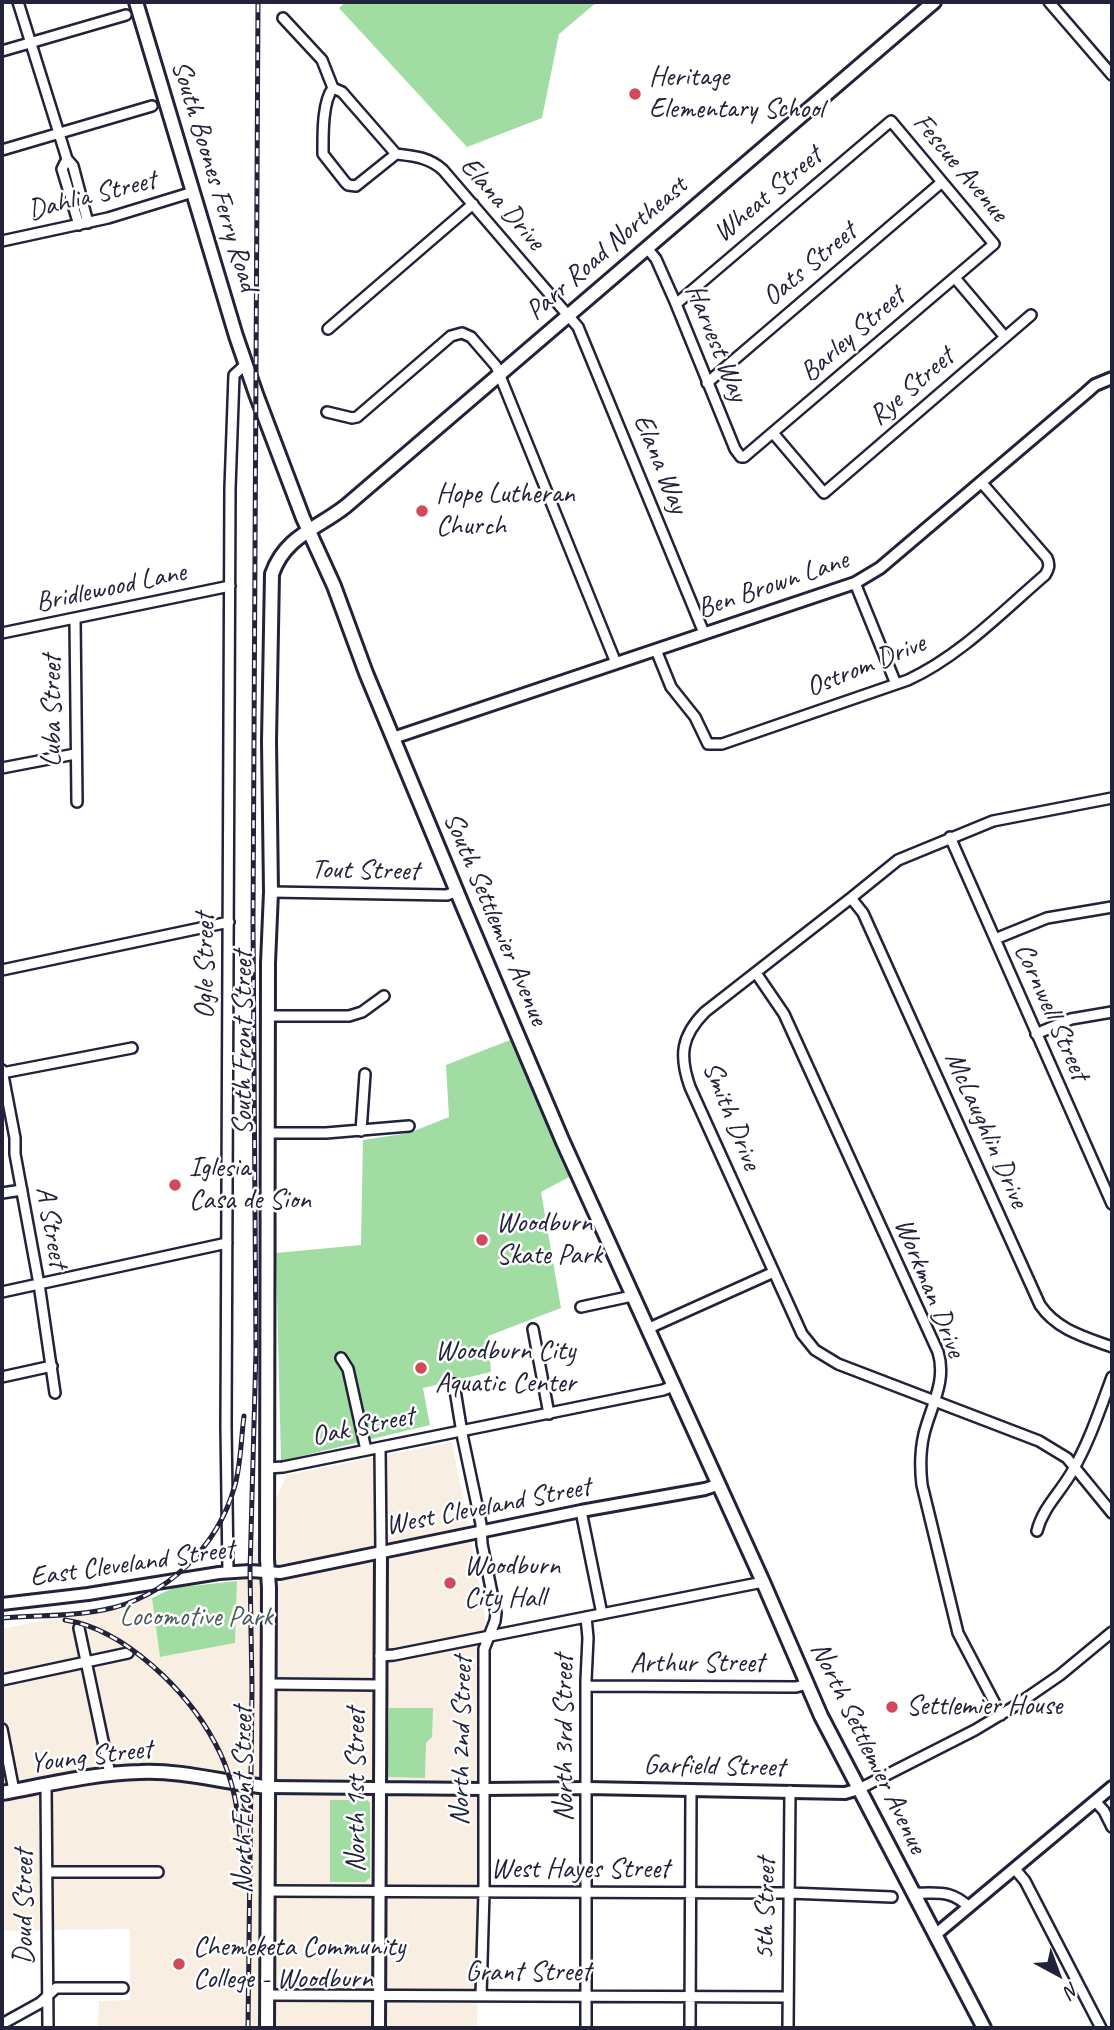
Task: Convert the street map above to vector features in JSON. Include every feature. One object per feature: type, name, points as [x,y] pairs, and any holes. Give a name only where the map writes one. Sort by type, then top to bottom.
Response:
[{"type":"main road","name":"South Boones Ferry Road","points":[[136,2],[245,365]]},
{"type":"main road","name":"Parr Road Northeast","points":[[309,530],[346,506],[934,2]]},
{"type":"main road","name":"South Settlemier Avenue","points":[[245,365],[357,650],[541,1092],[717,1485]]},
{"type":"main road","name":"South Front Street","points":[[268,1573],[270,584],[275,565],[284,550],[309,530]]},
{"type":"main road","name":"North Settlemier Avenue","points":[[717,1485],[763,1581],[831,1738],[984,2028]]},
{"type":"main road","name":"North Front Street","points":[[267,2028],[268,1573]]},
{"type":"main road","name":"Young Street","points":[[8,1792],[110,1774],[141,1772],[161,1772],[268,1787]]},
{"type":"street","points":[[18,2],[59,133],[83,224]]},
{"type":"street","points":[[1049,2],[1112,75]]},
{"type":"street","points":[[2,51],[126,15]]},
{"type":"street","points":[[283,18],[322,60],[333,88],[342,92],[396,154],[356,186],[345,182],[323,154],[326,108],[328,95],[333,88]]},
{"type":"street","points":[[2,150],[152,106]]},
{"type":"street","name":"Fescue Avenue","points":[[891,121],[994,244]]},
{"type":"street","name":"Wheat Street","points":[[676,303],[891,121]]},
{"type":"street","name":"Elana Drive","points":[[396,154],[422,158],[437,165],[568,315]]},
{"type":"street","name":"Oats Street","points":[[707,383],[942,183]]},
{"type":"street","name":"Dahlia Street","points":[[2,241],[83,224],[193,192]]},
{"type":"street","points":[[328,329],[473,204]]},
{"type":"street","name":"Barley Street","points":[[741,457],[748,455],[994,244]]},
{"type":"street","name":"Harvest Way","points":[[647,248],[656,259],[676,303],[707,383],[735,449],[741,457]]},
{"type":"street","points":[[955,278],[1005,337]]},
{"type":"street","name":"Elana Way","points":[[568,315],[580,330],[704,634]]},
{"type":"street","name":"Rye Street","points":[[774,433],[824,493],[1031,316]]},
{"type":"street","points":[[327,412],[356,417],[451,336],[467,334],[471,337],[495,364],[617,663]]},
{"type":"street","name":"Ogle Street","points":[[228,1572],[226,1467],[230,488],[234,376],[245,365]]},
{"type":"street","name":"Ben Brown Lane","points":[[393,738],[855,583],[880,568],[1086,393],[1112,377]]},
{"type":"street","name":"Ostrom Drive","points":[[656,650],[671,687],[695,717],[708,744],[722,744],[928,671],[1045,575],[1050,564],[981,482]]},
{"type":"street","points":[[855,583],[896,684]]},
{"type":"street","name":"Bridlewood Lane","points":[[2,633],[230,586]]},
{"type":"street","name":"Luba Street","points":[[75,619],[77,802]]},
{"type":"street","points":[[2,768],[75,754]]},
{"type":"street","name":"Smith Drive","points":[[1112,798],[993,821],[898,860],[698,1018],[685,1041],[683,1060],[690,1087],[774,1272],[803,1334],[815,1350],[838,1364],[1028,1436],[1061,1454],[1112,1513]]},
{"type":"street","name":"Cornwell Street","points":[[950,837],[1112,1204]]},
{"type":"street","name":"Tout Street","points":[[271,892],[447,895],[457,891]]},
{"type":"street","name":"McLaughlin Drive","points":[[851,898],[863,913],[1040,1305],[1053,1321],[1062,1327],[1112,1347]]},
{"type":"street","points":[[995,939],[1047,918],[1112,907]]},
{"type":"street","points":[[2,970],[229,922]]},
{"type":"street","name":"Workman Drive","points":[[756,973],[784,1014],[938,1352],[941,1378],[923,1442],[920,1464],[922,1485],[958,1633],[1001,1715]]},
{"type":"street","points":[[268,1016],[349,1016],[362,1012],[383,996]]},
{"type":"street","points":[[1036,1034],[1070,1019],[1112,1012]]},
{"type":"street","points":[[2,1072],[132,1048]]},
{"type":"street","name":"A Street","points":[[2,1072],[55,1393]]},
{"type":"street","points":[[361,1131],[365,1074]]},
{"type":"street","points":[[268,1133],[326,1133],[409,1126]]},
{"type":"street","points":[[2,1193],[22,1190]]},
{"type":"street","points":[[2,1292],[228,1244]]},
{"type":"street","points":[[647,1329],[774,1272]]},
{"type":"street","points":[[580,1307],[632,1296]]},
{"type":"street","points":[[533,1329],[549,1413]]},
{"type":"street","points":[[341,1358],[348,1369],[366,1450]]},
{"type":"street","points":[[2,1377],[52,1366]]},
{"type":"street","points":[[1037,1531],[1042,1514],[1075,1467],[1087,1443],[1112,1377]]},
{"type":"street","name":"North 2nd Street","points":[[454,1384],[496,1613],[484,1649],[484,1892],[481,1996]]},
{"type":"street","name":"Oak Street","points":[[268,1468],[380,1448],[673,1386]]},
{"type":"street","points":[[380,1448],[380,1552]]},
{"type":"street","name":"West Cleveland Street","points":[[268,1573],[280,1573],[717,1485]]},
{"type":"street","points":[[581,1511],[602,1614]]},
{"type":"street","name":"North 1st Street","points":[[379,2028],[380,1552]]},
{"type":"street","name":"East Cleveland Street","points":[[2,1604],[75,1596],[228,1572],[268,1573]]},
{"type":"street","points":[[380,1656],[394,1656],[763,1581]]},
{"type":"street","name":"North 3rd Street","points":[[586,1617],[586,2028]]},
{"type":"street","points":[[79,1629],[110,1774]]},
{"type":"street","name":"Garfield Street","points":[[268,1787],[587,1788],[845,1793],[859,1789],[1001,1715],[1060,1675],[1112,1632]]},
{"type":"street","points":[[2,1680],[128,1653]]},
{"type":"street","points":[[269,1684],[380,1685]]},
{"type":"street","name":"Arthur Street","points":[[586,1686],[796,1688],[807,1684]]},
{"type":"street","points":[[2,1729],[8,1792]]},
{"type":"street","name":"Doud Street","points":[[46,1786],[48,2028]]},
{"type":"street","points":[[935,1935],[1112,1787]]},
{"type":"street","points":[[690,2028],[691,1790]]},
{"type":"street","name":"5th Street","points":[[788,2028],[790,1791]]},
{"type":"street","points":[[1095,1801],[1112,1827]]},
{"type":"street","points":[[1015,1869],[1025,1881],[1101,2028]]},
{"type":"street","points":[[48,1872],[158,1872]]},
{"type":"street","name":"West Hayes Street","points":[[268,1891],[892,1897]]},
{"type":"street","points":[[914,1893],[953,1895],[969,1907]]},
{"type":"street","points":[[2,2024],[40,2003],[56,1988],[124,1988]]},
{"type":"street","name":"Grant Street","points":[[267,1995],[788,1997]]},
{"type":"shaded area","points":[[452,1442],[485,1614],[477,2028],[98,2028],[99,2001],[130,2000],[130,1929],[2,1931],[2,1629],[152,1598],[161,1657],[235,1643],[237,1581],[287,1475]]},
{"type":"green space","points":[[346,2],[597,2],[559,34],[542,118],[467,147],[339,8]]},
{"type":"green space","points":[[510,1040],[571,1176],[541,1192],[561,1308],[488,1336],[491,1372],[423,1388],[430,1425],[281,1461],[276,1253],[361,1245],[363,1140],[409,1133],[449,1117],[446,1065]]},
{"type":"green space","name":"Locomotive Park","points":[[237,1581],[235,1643],[160,1657],[152,1598],[173,1588]]},
{"type":"green space","points":[[389,1708],[433,1708],[432,1737],[426,1743],[425,1778],[387,1777]]},
{"type":"green space","points":[[330,1800],[367,1800],[370,1803],[370,1878],[365,1882],[330,1882]]},
{"type":"railway","points":[[248,2028],[252,1688],[250,1571],[256,1350],[253,920],[258,2]]},
{"type":"railway","points":[[2,1618],[103,1610],[126,1604],[168,1582],[202,1549],[227,1508],[237,1477],[244,1416]]},
{"type":"railway","points":[[65,1620],[88,1626],[132,1649],[189,1704],[215,1743],[225,1765],[238,1813],[240,1837]]},
{"type":"place","name":"Heritage Elementary School","points":[[635,94]]},
{"type":"place","name":"Hope Lutheran Church","points":[[422,511]]},
{"type":"place","name":"Iglesia Casa de Sion","points":[[175,1185]]},
{"type":"place","name":"Woodburn Skate Park","points":[[482,1240]]},
{"type":"place","name":"Woodburn City Aquatic Center","points":[[421,1368]]},
{"type":"place","name":"Woodburn City Hall","points":[[450,1583]]},
{"type":"place","name":"Settlemier House","points":[[892,1707]]},
{"type":"place","name":"Chemeketa Community College - Woodburn","points":[[179,1964]]}]
